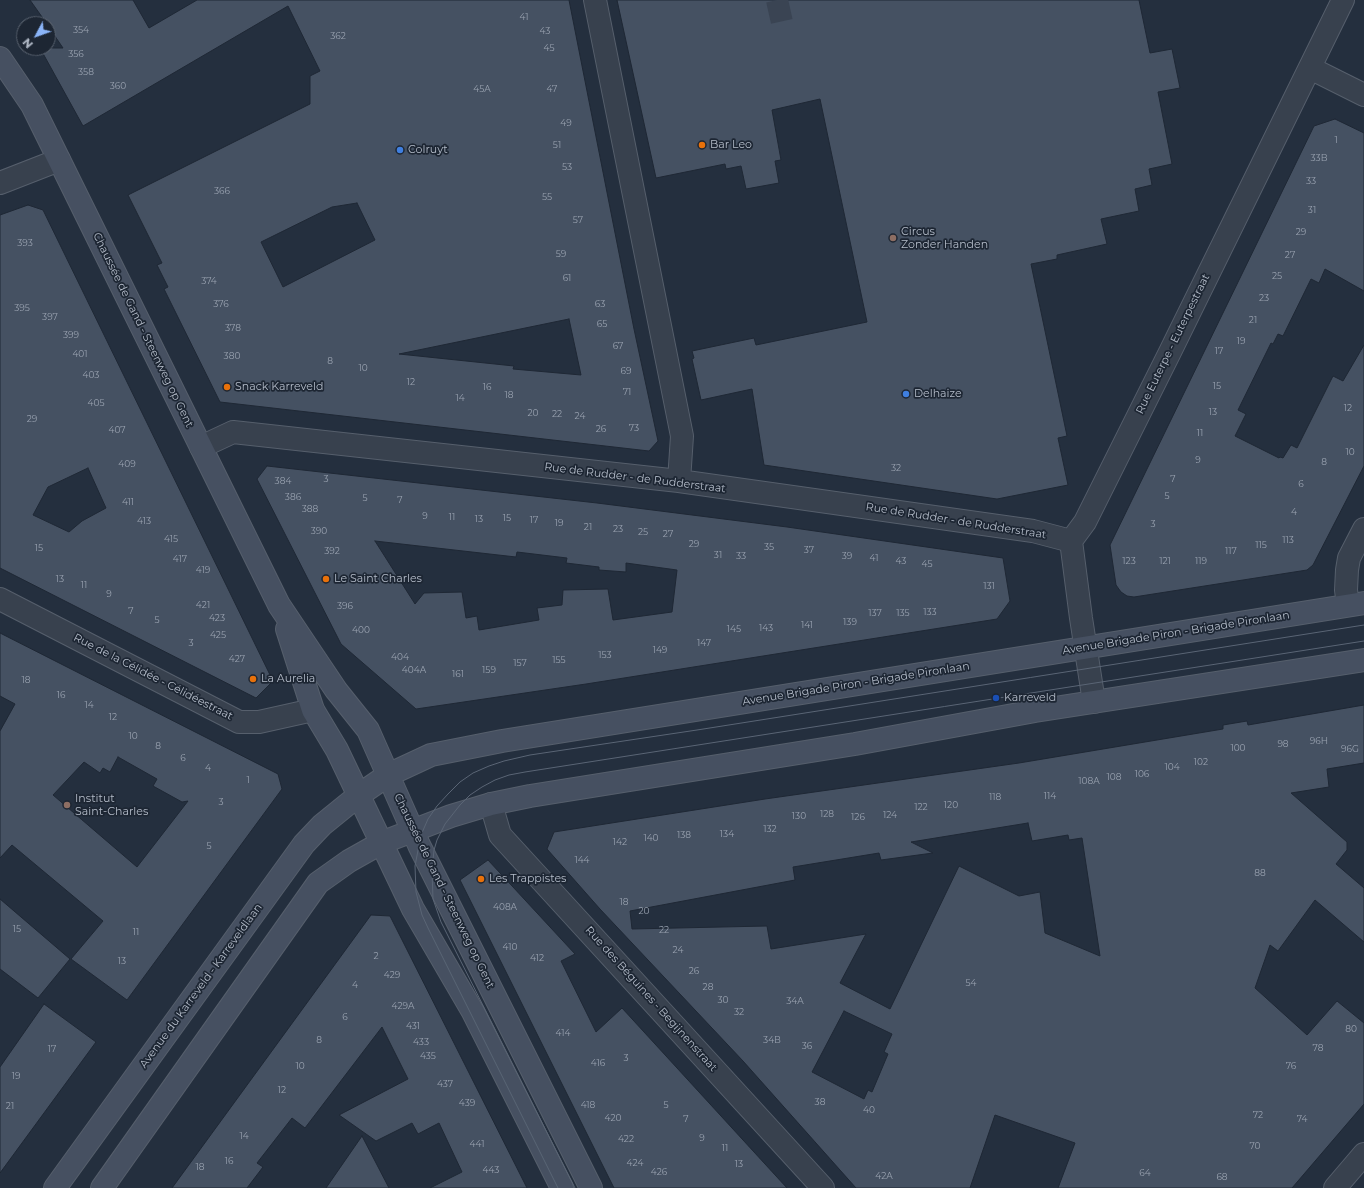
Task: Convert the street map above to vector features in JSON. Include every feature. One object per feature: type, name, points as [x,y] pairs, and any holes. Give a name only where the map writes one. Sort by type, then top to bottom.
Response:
[{"type":"street","points":[[594,0],[682,436],[679,482]]},
{"type":"street","name":"Rue Euterpe - Euterpestraat","points":[[1071,541],[1085,522],[1343,0]]},
{"type":"street","name":"Chaussée de Gand - Steenweg op Gent","points":[[0,58],[32,105],[280,605],[336,690],[368,730],[412,830],[449,906],[591,1188]]},
{"type":"street","points":[[1310,68],[1364,95]]},
{"type":"street","points":[[0,183],[59,160]]},
{"type":"street","name":"Rue de Rudder - de Rudderstraat","points":[[201,447],[233,432],[679,482],[1033,531],[1071,541]]},
{"type":"street","points":[[1356,604],[1346,590],[1347,570],[1349,558],[1364,529]]},
{"type":"street","points":[[1071,541],[1094,702]]},
{"type":"street","name":"Rue de la Célidée - Célidéestraat","points":[[0,599],[239,722],[259,722],[313,710]]},
{"type":"street","name":"Avenue Brigade Piron - Brigade Pironlaan","points":[[359,795],[388,775],[431,755],[502,740],[1356,604]]},
{"type":"street","name":"Chaussée de Gand - Steenweg op Gent","points":[[280,605],[313,710],[337,750],[413,909],[473,1012],[562,1188]]},
{"type":"street","points":[[102,1188],[318,883],[349,861],[381,843],[412,830],[491,804],[530,796],[855,744],[1027,712],[1364,660]]},
{"type":"street","name":"Avenue du Karreveld - Karreveldlaan","points":[[55,1188],[304,844],[322,825],[359,795]]},
{"type":"street","name":"Rue des Béguines - Begijnenstraat","points":[[491,804],[500,834],[823,1188]]},
{"type":"street","points":[[1336,1188],[1364,1154]]},
{"type":"building","points":[[30,0],[133,0],[149,28],[197,0],[569,0],[634,329],[658,441],[649,451],[220,402],[164,289],[168,287],[157,265],[162,263],[128,195],[310,104],[310,76],[320,71],[288,6],[83,126],[44,56],[56,56],[56,48],[63,48],[56,38],[56,16],[41,16]],"holes":[[[357,203],[375,240],[283,287],[261,242],[332,207]],[[569,319],[581,375],[513,369],[514,366],[399,354]]]},
{"type":"building","points":[[617,0],[1139,0],[1150,53],[1172,49],[1180,88],[1158,92],[1172,164],[1149,169],[1152,185],[1135,189],[1139,211],[1101,219],[1107,244],[1057,255],[1057,259],[1031,264],[1067,436],[1058,438],[1068,485],[997,499],[764,465],[752,389],[701,400],[692,359],[694,358],[692,351],[754,338],[756,345],[867,322],[820,99],[772,110],[781,160],[775,161],[779,183],[746,189],[741,166],[726,169],[725,164],[656,178]]},
{"type":"building","points":[[1335,119],[1364,133],[1364,291],[1325,269],[1319,283],[1311,279],[1283,336],[1278,334],[1273,344],[1271,343],[1238,410],[1246,414],[1235,436],[1279,458],[1283,458],[1291,445],[1297,448],[1333,376],[1343,381],[1364,345],[1364,466],[1313,565],[1307,570],[1134,597],[1127,596],[1121,592],[1116,585],[1110,545],[1314,126]]},
{"type":"building","points":[[28,205],[43,210],[273,681],[256,698],[0,568],[0,215]],"holes":[[[88,468],[106,508],[82,521],[69,532],[33,515],[48,487]]]},
{"type":"building","points":[[267,466],[597,503],[787,527],[1003,558],[1010,601],[997,619],[586,684],[416,709],[341,644],[257,479]],"holes":[[[375,541],[516,557],[517,552],[567,558],[566,563],[599,567],[599,570],[626,572],[626,563],[677,570],[672,612],[613,620],[608,589],[563,590],[562,605],[537,608],[539,620],[479,630],[477,616],[466,618],[462,592],[424,593],[415,604]]]},
{"type":"building","points":[[0,633],[278,774],[282,789],[127,1000],[71,959],[103,921],[12,845],[0,858],[0,731],[15,704],[0,696]],"holes":[[[118,757],[157,779],[153,786],[182,802],[188,801],[137,867],[53,795],[84,762],[100,773],[103,768],[110,772]]]},
{"type":"building","points":[[1364,705],[1364,763],[1327,769],[1329,787],[1291,793],[1347,842],[1347,850],[1336,864],[1364,888],[1364,942],[1315,900],[1278,951],[1270,945],[1255,988],[1307,1035],[1337,1001],[1364,1023],[1364,1104],[1292,1188],[1058,1188],[1075,1143],[995,1115],[970,1188],[856,1188],[743,1061],[600,909],[547,849],[554,832],[765,799],[1019,763],[1223,729],[1223,725],[1247,721],[1248,725]],"holes":[[[1028,823],[1032,841],[1068,835],[1069,840],[1082,838],[1100,956],[1045,933],[1040,892],[1019,896],[959,866],[890,1009],[840,983],[866,934],[771,949],[767,926],[632,929],[630,911],[795,880],[793,867],[879,853],[881,860],[933,853],[911,842]],[[844,1011],[892,1034],[884,1052],[888,1054],[872,1092],[868,1090],[864,1099],[812,1072]]]},
{"type":"building","points":[[488,860],[575,954],[561,961],[596,1032],[622,1008],[787,1188],[614,1188],[460,880]]},
{"type":"building","points":[[0,899],[70,959],[38,998],[0,969]]},
{"type":"building","points":[[371,915],[390,916],[527,1188],[430,1188],[462,1172],[439,1123],[418,1134],[412,1123],[376,1141],[339,1115],[408,1079],[382,1027],[305,1128],[292,1118],[257,1163],[263,1167],[247,1188],[172,1188]]},
{"type":"building","points":[[44,1004],[96,1042],[0,1173],[0,1067]]},
{"type":"building","points":[[362,1136],[389,1188],[326,1188]]},
{"type":"tunnel","points":[[777,0],[783,27]]},
{"type":"tram line","points":[[558,1188],[428,928],[422,915],[416,892],[415,866],[421,835],[428,819],[437,806],[460,782],[473,773],[489,766],[530,755],[1364,625]]},
{"type":"tram line","points":[[575,1188],[441,922],[433,899],[432,870],[434,850],[437,840],[445,824],[470,795],[495,780],[509,775],[525,772],[1364,641]]},
{"type":"place","name":"Bar Leo","points":[[702,145]]},
{"type":"place","name":"Colruyt","points":[[400,150]]},
{"type":"place","name":"Circus Zonder Handen","points":[[893,238]]},
{"type":"place","name":"Snack Karreveld","points":[[227,387]]},
{"type":"place","name":"Delhaize","points":[[906,394]]},
{"type":"place","name":"Le Saint Charles","points":[[326,579]]},
{"type":"place","name":"La Aurelia","points":[[253,679]]},
{"type":"place","name":"Karreveld","points":[[996,698]]},
{"type":"place","name":"Institut Saint-Charles","points":[[67,805]]},
{"type":"place","name":"Les Trappistes","points":[[481,879]]}]
